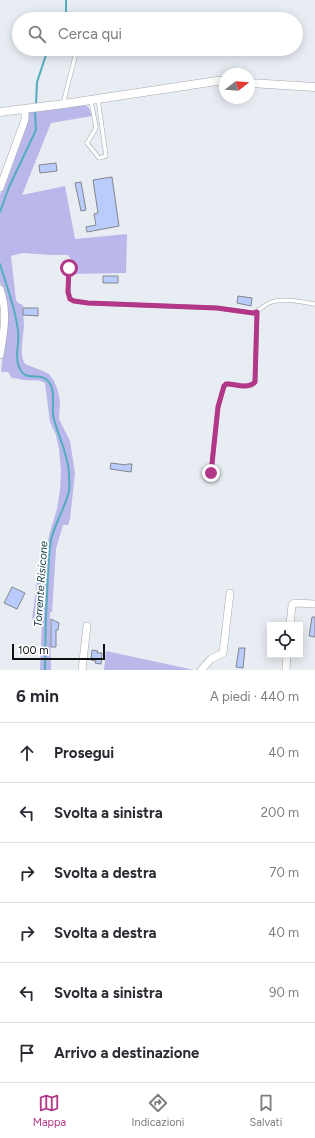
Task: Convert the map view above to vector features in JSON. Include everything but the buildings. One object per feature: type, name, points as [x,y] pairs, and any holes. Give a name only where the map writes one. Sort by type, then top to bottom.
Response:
[{"type":"street","points":[[0,112],[219,81]]},
{"type":"street","points":[[255,83],[315,87]]},
{"type":"street","points":[[0,188],[25,119],[25,109]]},
{"type":"street","points":[[0,289],[5,307],[5,319],[0,355]]},
{"type":"street","points":[[201,670],[211,659],[223,653],[230,593]]},
{"type":"street","points":[[290,622],[292,605],[295,603],[315,604]]},
{"type":"street","points":[[82,670],[87,626]]},
{"type":"street","points":[[286,670],[287,658]]},
{"type":"lane","points":[[64,104],[64,96],[75,56]]},
{"type":"lane","points":[[94,99],[106,156],[99,158],[87,143],[96,127],[94,99]]},
{"type":"lane","points":[[69,268],[68,292],[70,299],[74,301],[217,308],[253,313],[257,312],[268,304],[286,300],[315,304]]},
{"type":"lane","points":[[211,473],[218,407],[224,386],[229,384],[248,386],[255,382],[257,312]]},
{"type":"shaded area","points":[[85,105],[89,108],[92,116],[51,123],[22,195],[65,186],[75,239],[127,234],[126,273],[70,274],[71,268],[74,264],[68,255],[23,253],[11,256],[16,300],[18,303],[23,305],[23,360],[25,364],[49,374],[54,381],[60,401],[59,419],[70,441],[75,473],[70,519],[68,525],[63,525],[56,549],[52,612],[50,612],[51,670],[40,670],[42,619],[32,620],[39,566],[46,550],[57,509],[61,471],[56,435],[50,422],[45,383],[12,378],[8,372],[1,372],[3,353],[4,295],[0,282],[0,195],[27,122],[29,112]]},
{"type":"shaded area","points":[[106,651],[194,670],[104,670]]},
{"type":"waterway","name":"Torrente Risicone","points":[[66,0],[66,12]]},
{"type":"waterway","name":"Torrente Risicone","points":[[36,104],[37,82],[46,56]]},
{"type":"waterway","name":"Torrente Risicone","points":[[0,212],[9,187],[36,130],[35,111]]},
{"type":"waterway","name":"Torrente Risicone","points":[[0,264],[17,323],[17,358],[19,367],[25,375],[44,378],[52,387],[53,415],[65,451],[68,466],[69,491],[53,534],[50,548],[46,609],[45,670]]},
{"type":"route","points":[[69,268],[68,292],[70,299],[74,301],[88,303],[217,308],[253,313],[257,312],[255,382],[248,386],[229,384],[224,386],[218,407],[211,473]]}]
